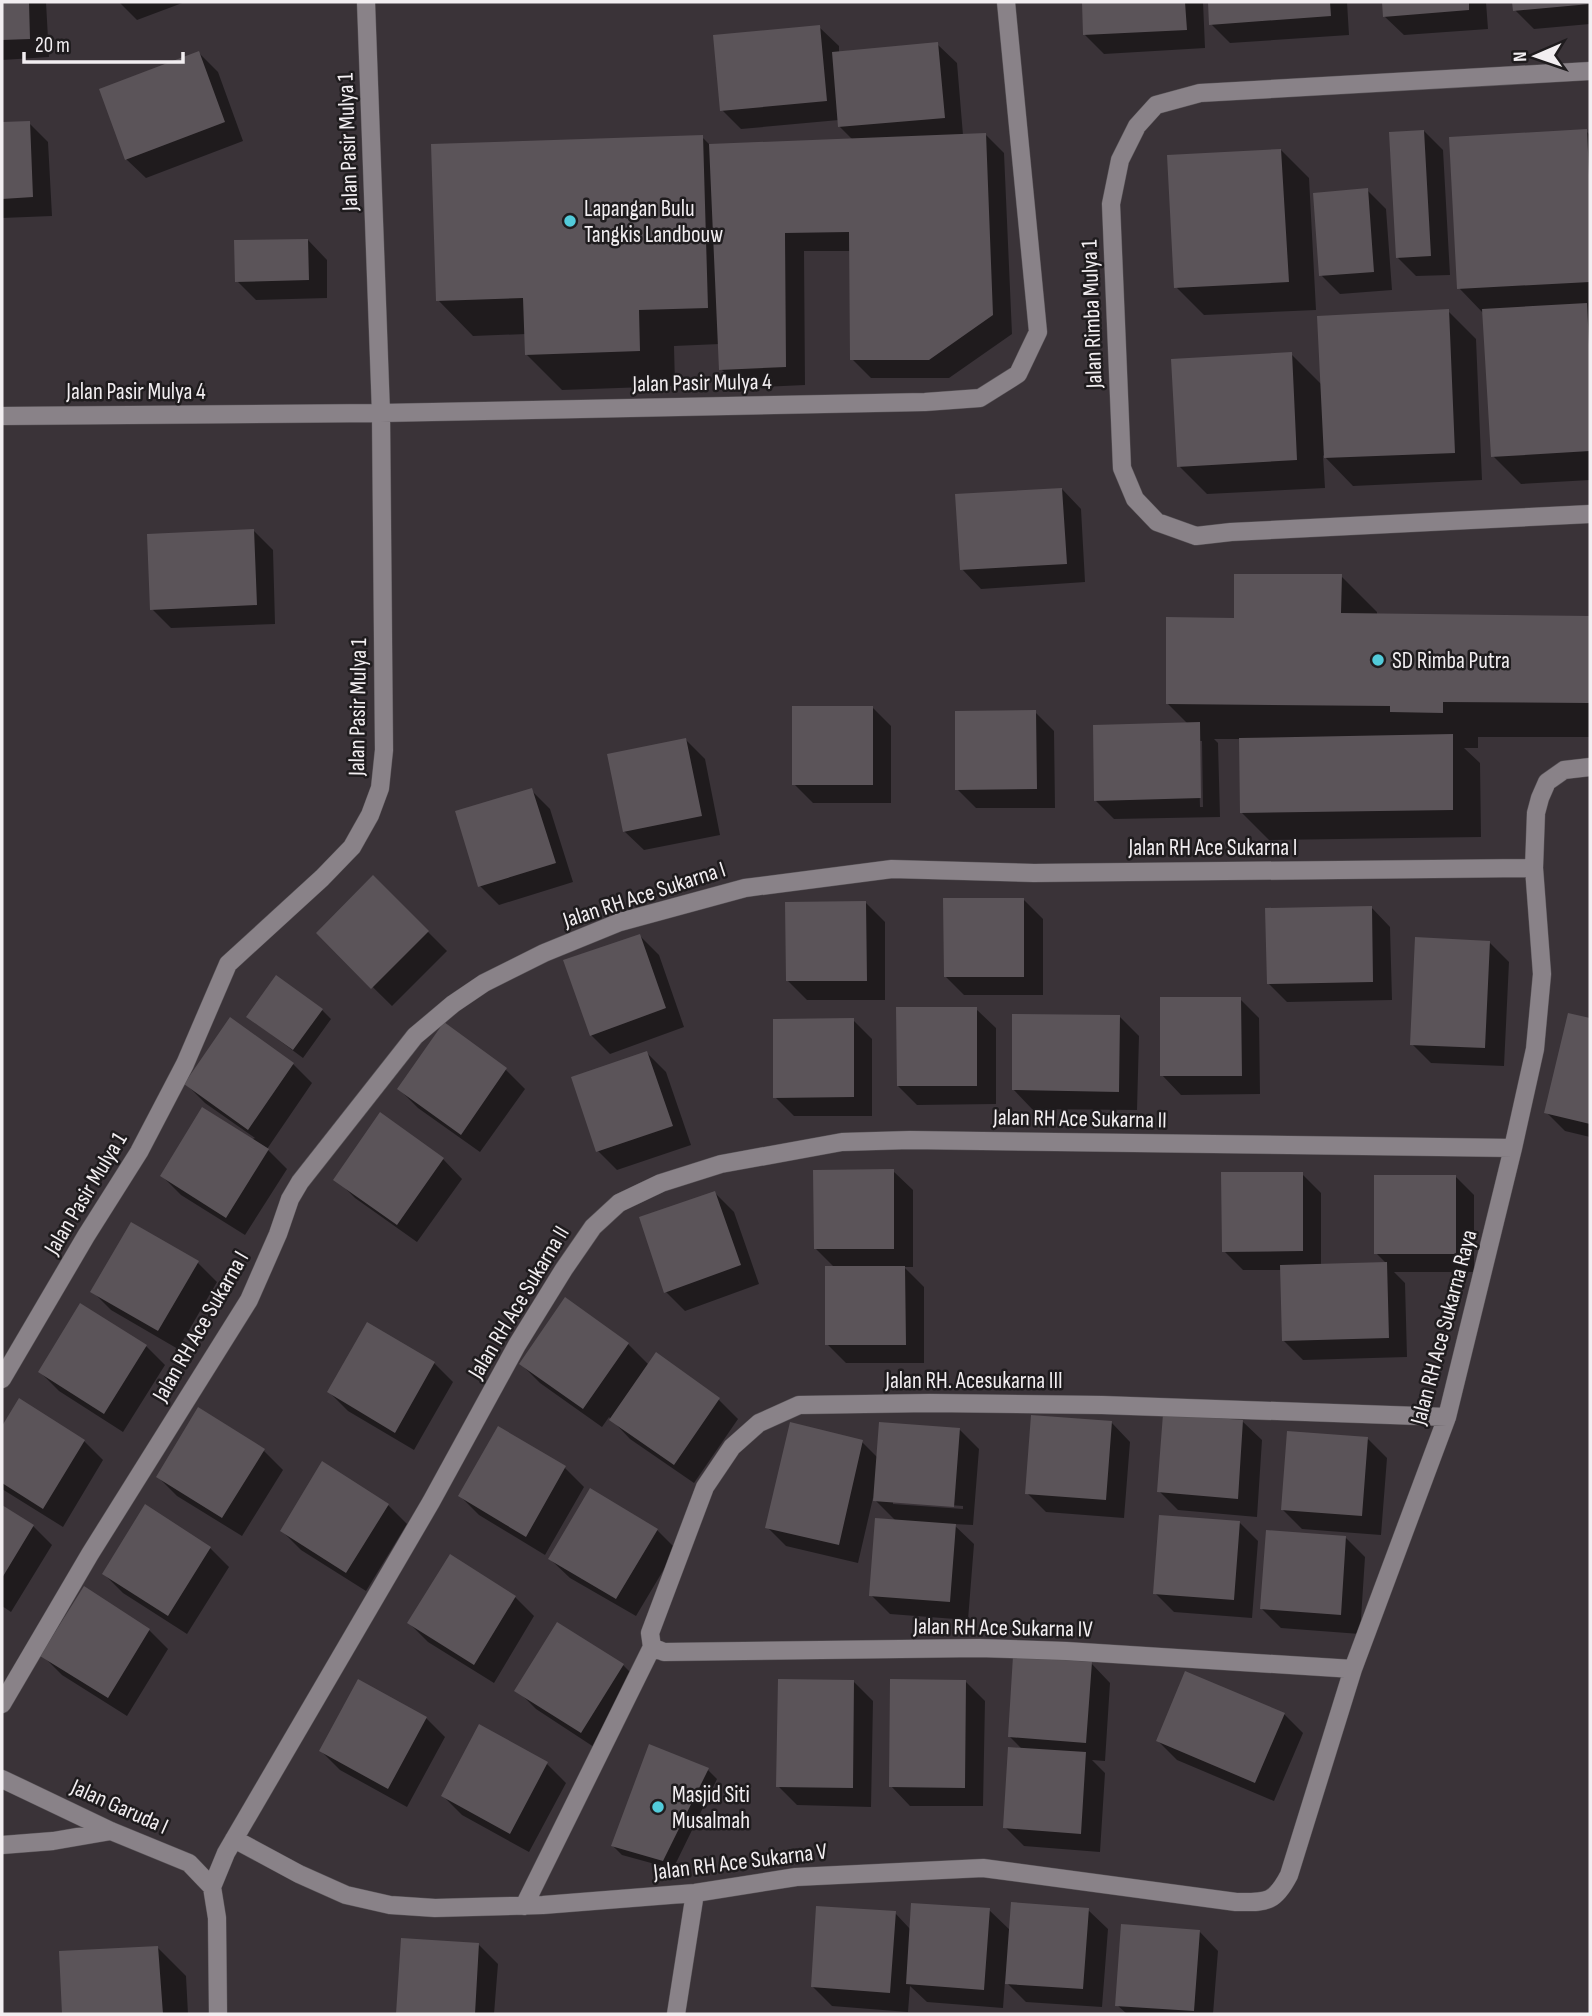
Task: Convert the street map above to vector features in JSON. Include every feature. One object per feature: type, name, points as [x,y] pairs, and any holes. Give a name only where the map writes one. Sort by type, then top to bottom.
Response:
[{"type":"street","name":"Jalan Pasir Mulya 1","points":[[2,1379],[139,1152],[185,1064],[228,964],[352,847],[370,815],[380,788],[384,750],[381,413],[366,2]]},
{"type":"street","name":"Jalan Pasir Mulya 4","points":[[2,416],[381,413],[925,402],[979,398],[1018,374],[1038,332],[1006,2]]},
{"type":"street","name":"Jalan Rimba Mulya 1","points":[[1590,71],[1200,93],[1156,105],[1137,125],[1120,160],[1111,204],[1122,468],[1135,499],[1157,522],[1196,537],[1231,532],[1590,514]]},
{"type":"street","name":"Jalan RH Ace Sukarna Raya","points":[[1264,1902],[1280,1893],[1289,1875],[1353,1669],[1447,1417],[1535,1049],[1542,974],[1534,868],[1536,813],[1547,782],[1564,770],[1590,767]]},
{"type":"street","name":"Jalan RH Ace Sukarna I","points":[[2,1704],[90,1554],[249,1300],[290,1199],[300,1182],[415,1035],[453,1003],[484,983],[544,953],[620,922],[745,888],[892,869],[1034,873],[1534,868]]},
{"type":"street","name":"Jalan RH Ace Sukarna II","points":[[212,1887],[230,1846],[431,1502],[517,1345],[593,1227],[619,1203],[662,1183],[721,1164],[842,1142],[910,1140],[1513,1148]]},
{"type":"street","name":"Jalan RH. Acesukarna III","points":[[524,1906],[652,1647],[650,1633],[705,1487],[732,1447],[759,1423],[799,1405],[930,1403],[1102,1405],[1447,1417]]},
{"type":"street","name":"Jalan RH Ace Sukarna IV","points":[[652,1647],[664,1652],[992,1648],[1353,1669]]},
{"type":"street","name":"Jalan Garuda I","points":[[2,1779],[111,1831],[189,1863],[212,1887]]},
{"type":"street","points":[[2,1845],[53,1841],[111,1831]]},
{"type":"street","name":"Jalan RH Ace Sukarna V","points":[[230,1846],[346,1895],[390,1905],[435,1908],[524,1906],[695,1893],[796,1877],[983,1868],[1236,1902],[1264,1902]]},
{"type":"street","points":[[212,1887],[217,1918],[218,2014]]},
{"type":"street","points":[[676,2014],[695,1893]]},
{"type":"building","points":[[2,2],[29,2],[30,39],[2,40]]},
{"type":"building","points":[[1082,2],[1185,2],[1187,30],[1083,35]]},
{"type":"building","points":[[1208,2],[1330,2],[1331,16],[1209,25]]},
{"type":"building","points":[[1382,2],[1469,2],[1469,10],[1383,17]]},
{"type":"building","points":[[1512,2],[1590,2],[1590,4],[1513,11]]},
{"type":"building","points":[[820,25],[827,101],[720,111],[713,35]]},
{"type":"building","points":[[938,42],[945,118],[838,127],[832,52]]},
{"type":"building","points":[[199,51],[225,122],[125,160],[99,89]]},
{"type":"building","points":[[30,121],[33,197],[2,199],[2,122]]},
{"type":"building","points":[[1587,129],[1590,282],[1457,289],[1449,137]]},
{"type":"building","points":[[1424,130],[1431,256],[1396,258],[1389,132]]},
{"type":"building","points":[[986,133],[993,315],[929,360],[850,360],[849,232],[785,233],[786,367],[719,370],[709,144]]},
{"type":"building","name":"Lapangan Bulu Tangkis Landbouw","points":[[703,135],[708,308],[639,310],[640,351],[525,355],[523,298],[436,301],[431,144]]},
{"type":"building","points":[[1281,149],[1289,282],[1174,288],[1167,155]]},
{"type":"building","points":[[1368,188],[1374,272],[1319,276],[1313,193]]},
{"type":"building","points":[[308,239],[309,280],[235,282],[234,240]]},
{"type":"building","points":[[1587,303],[1590,451],[1491,457],[1482,309]]},
{"type":"building","points":[[1449,309],[1455,453],[1324,458],[1317,316]]},
{"type":"building","points":[[1292,352],[1297,460],[1177,467],[1171,359]]},
{"type":"building","points":[[1062,488],[1067,564],[960,570],[955,494]]},
{"type":"building","points":[[254,529],[257,605],[150,610],[147,534]]},
{"type":"building","name":"SD Rimba Putra","points":[[1234,574],[1342,574],[1341,613],[1590,616],[1590,703],[1443,702],[1443,713],[1390,712],[1390,706],[1166,704],[1166,617],[1234,618]]},
{"type":"building","points":[[792,706],[873,706],[873,785],[792,785]]},
{"type":"building","points":[[1036,710],[1037,789],[955,790],[955,711]]},
{"type":"building","points":[[1200,722],[1201,798],[1094,801],[1093,725]]},
{"type":"building","points":[[1453,734],[1453,810],[1240,813],[1239,738]]},
{"type":"building","points":[[686,738],[702,816],[623,832],[607,754]]},
{"type":"building","points":[[532,788],[556,863],[478,887],[455,811]]},
{"type":"building","points":[[373,875],[429,931],[371,989],[316,933]]},
{"type":"building","points":[[943,898],[1024,898],[1024,977],[944,977]]},
{"type":"building","points":[[866,901],[867,981],[786,981],[785,902]]},
{"type":"building","points":[[1372,906],[1373,982],[1267,984],[1265,908]]},
{"type":"building","points":[[640,934],[666,1008],[590,1036],[563,960]]},
{"type":"building","points":[[1415,937],[1490,941],[1485,1048],[1410,1045]]},
{"type":"building","points":[[276,975],[323,1009],[293,1050],[246,1017]]},
{"type":"building","points":[[1160,997],[1241,997],[1242,1076],[1160,1076]]},
{"type":"building","points":[[896,1007],[977,1007],[977,1086],[897,1086]]},
{"type":"building","points":[[1568,1013],[1590,1018],[1590,1124],[1544,1113]]},
{"type":"building","points":[[1012,1014],[1120,1015],[1119,1092],[1012,1090]]},
{"type":"building","points":[[230,1017],[294,1063],[248,1130],[184,1084]]},
{"type":"building","points":[[854,1018],[854,1097],[773,1098],[773,1019]]},
{"type":"building","points":[[444,1022],[507,1068],[461,1135],[397,1089]]},
{"type":"building","points":[[647,1051],[673,1126],[596,1152],[571,1077]]},
{"type":"building","points":[[202,1107],[269,1149],[226,1218],[160,1176]]},
{"type":"building","points":[[380,1112],[444,1158],[397,1225],[333,1180]]},
{"type":"building","points":[[894,1169],[894,1249],[814,1249],[813,1170]]},
{"type":"building","points":[[1221,1172],[1303,1172],[1303,1251],[1222,1252]]},
{"type":"building","points":[[1374,1175],[1456,1175],[1456,1254],[1374,1254]]},
{"type":"building","points":[[715,1191],[741,1265],[664,1293],[639,1217]]},
{"type":"building","points":[[131,1222],[199,1261],[158,1331],[90,1292]]},
{"type":"building","points":[[1387,1262],[1389,1338],[1282,1341],[1280,1265]]},
{"type":"building","points":[[825,1266],[905,1266],[906,1345],[825,1345]]},
{"type":"building","points":[[565,1297],[629,1343],[583,1409],[519,1364]]},
{"type":"building","points":[[80,1303],[147,1345],[104,1414],[38,1372]]},
{"type":"building","points":[[367,1322],[435,1362],[395,1433],[327,1392]]},
{"type":"building","points":[[656,1352],[720,1398],[674,1465],[609,1420]]},
{"type":"building","points":[[19,1398],[85,1440],[43,1509],[2,1483],[2,1426]]},
{"type":"building","points":[[198,1407],[265,1449],[222,1518],[156,1477]]},
{"type":"building","points":[[1163,1414],[1243,1420],[1238,1499],[1157,1492]]},
{"type":"building","points":[[1031,1415],[1112,1421],[1106,1500],[1025,1494]]},
{"type":"building","points":[[790,1422],[863,1440],[839,1545],[765,1528]]},
{"type":"building","points":[[879,1422],[960,1428],[954,1507],[873,1501]]},
{"type":"building","points":[[498,1426],[566,1466],[526,1537],[458,1496]]},
{"type":"building","points":[[1287,1431],[1368,1437],[1362,1516],[1281,1510]]},
{"type":"building","points":[[322,1461],[389,1504],[346,1573],[280,1531]]},
{"type":"building","points":[[590,1488],[658,1529],[616,1599],[548,1559]]},
{"type":"building","points":[[145,1504],[211,1547],[168,1616],[102,1574]]},
{"type":"building","points":[[2,1505],[34,1525],[2,1578]]},
{"type":"building","points":[[1159,1515],[1240,1521],[1234,1600],[1153,1594]]},
{"type":"building","points":[[875,1518],[956,1524],[950,1602],[869,1596]]},
{"type":"building","points":[[1266,1530],[1346,1536],[1341,1615],[1260,1609]]},
{"type":"building","points":[[450,1554],[516,1596],[474,1665],[407,1623]]},
{"type":"building","points":[[84,1586],[150,1629],[108,1698],[40,1656]]},
{"type":"building","points":[[557,1622],[624,1664],[581,1733],[514,1691]]},
{"type":"building","points":[[1013,1656],[1092,1662],[1086,1743],[1008,1737]]},
{"type":"building","points":[[1185,1671],[1285,1713],[1255,1783],[1156,1741]]},
{"type":"building","points":[[358,1679],[427,1717],[388,1789],[319,1751]]},
{"type":"building","points":[[778,1679],[854,1680],[853,1788],[776,1787]]},
{"type":"building","points":[[890,1679],[966,1680],[965,1788],[889,1787]]},
{"type":"building","points":[[479,1724],[548,1762],[510,1834],[441,1796]]},
{"type":"building","name":"Masjid Siti Musalmah","points":[[649,1744],[709,1768],[663,1861],[611,1846]]},
{"type":"building","points":[[1008,1747],[1086,1752],[1081,1834],[1003,1828]]},
{"type":"building","points":[[1011,1902],[1089,1908],[1083,1989],[1005,1984]]},
{"type":"building","points":[[911,1903],[990,1908],[984,1990],[906,1984]]},
{"type":"building","points":[[816,1906],[896,1911],[890,1993],[811,1987]]},
{"type":"building","points":[[1121,1924],[1200,1930],[1194,2011],[1115,2006]]},
{"type":"building","points":[[401,1938],[479,1943],[475,2014],[396,2014]]},
{"type":"building","points":[[158,1946],[163,2014],[62,2014],[59,1951]]},
{"type":"place","name":"Lapangan Bulu Tangkis Landbouw","points":[[570,221]]},
{"type":"place","name":"SD Rimba Putra","points":[[1378,660]]},
{"type":"place","name":"Masjid Siti Musalmah","points":[[658,1807]]}]
